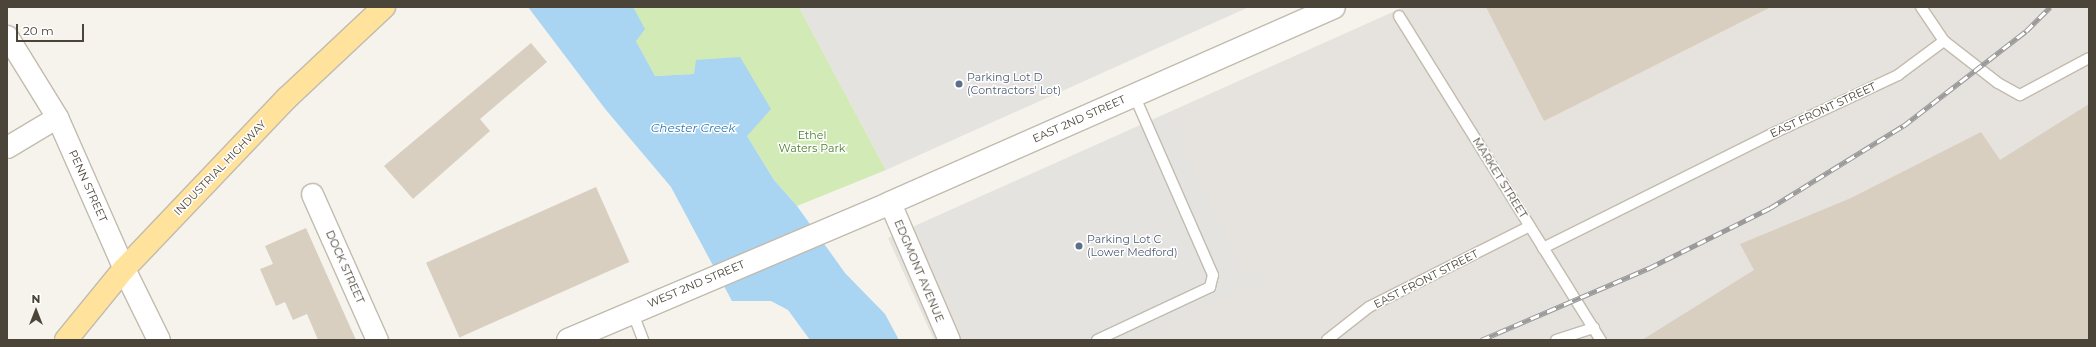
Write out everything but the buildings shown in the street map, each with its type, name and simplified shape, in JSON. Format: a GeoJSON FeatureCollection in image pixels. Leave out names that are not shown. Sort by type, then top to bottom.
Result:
{"type":"FeatureCollection","features":[{"type":"Feature","properties":{"kind":"main road","name":"INDUSTRIAL HIGHWAY"},"geometry":{"type":"LineString","coordinates":[[66,340],[124,269],[287,98],[384,7]]}},
{"type":"Feature","properties":{"kind":"street","name":"EAST 2ND STREET"},"geometry":{"type":"LineString","coordinates":[[824,230],[890,203],[1334,7]]}},
{"type":"Feature","properties":{"kind":"street","name":"PENN STREET"},"geometry":{"type":"LineString","coordinates":[[7,36],[57,118],[124,269],[159,340]]}},
{"type":"Feature","properties":{"kind":"street"},"geometry":{"type":"LineString","coordinates":[[7,147],[57,118]]}},
{"type":"Feature","properties":{"kind":"street","name":"DOCK STREET"},"geometry":{"type":"LineString","coordinates":[[312,194],[377,340]]}},
{"type":"Feature","properties":{"kind":"street","name":"EDGMONT AVENUE"},"geometry":{"type":"LineString","coordinates":[[890,203],[949,340]]}},
{"type":"Feature","properties":{"kind":"street","name":"WEST 2ND STREET"},"geometry":{"type":"LineString","coordinates":[[568,340],[712,276],[824,230]]}},
{"type":"Feature","properties":{"kind":"lane"},"geometry":{"type":"LineString","coordinates":[[1921,7],[1944,41],[1998,83],[2020,95],[2089,58]]}},
{"type":"Feature","properties":{"kind":"lane","name":"MARKET STREET"},"geometry":{"type":"LineString","coordinates":[[1399,16],[1601,340]]}},
{"type":"Feature","properties":{"kind":"lane","name":"EAST FRONT STREET"},"geometry":{"type":"LineString","coordinates":[[1543,248],[1776,132],[1898,75],[1944,41]]}},
{"type":"Feature","properties":{"kind":"lane"},"geometry":{"type":"LineString","coordinates":[[1097,340],[1210,287],[1213,275],[1134,95]]}},
{"type":"Feature","properties":{"kind":"lane","name":"EAST FRONT STREET"},"geometry":{"type":"LineString","coordinates":[[1327,340],[1369,307],[1530,226]]}},
{"type":"Feature","properties":{"kind":"lane"},"geometry":{"type":"LineString","coordinates":[[632,311],[643,340]]}},
{"type":"Feature","properties":{"kind":"lane"},"geometry":{"type":"LineString","coordinates":[[1556,340],[1594,328]]}},
{"type":"Feature","properties":{"kind":"shaded area","name":"Parking Lot D (Contractors' Lot)"},"geometry":{"type":"Polygon","coordinates":[[[799,7],[1249,7],[886,170],[799,7]]]}},
{"type":"Feature","properties":{"kind":"shaded area"},"geometry":{"type":"Polygon","coordinates":[[[1404,7],[2089,7],[2089,340],[934,340],[888,238],[1404,7]]]}},
{"type":"Feature","properties":{"kind":"shaded area","name":"Parking Lot C (Lower Medford)"},"geometry":{"type":"Polygon","coordinates":[[[1168,113],[1243,274],[1258,268],[1259,282],[1130,340],[969,340],[917,225],[1168,113]]]}},
{"type":"Feature","properties":{"kind":"green space","name":"Ethel Waters Park"},"geometry":{"type":"Polygon","coordinates":[[[633,7],[799,7],[886,170],[797,206],[774,180],[747,136],[694,74],[655,76],[636,41],[633,7]]]}},
{"type":"Feature","properties":{"kind":"water","name":"Chester Creek"},"geometry":{"type":"Polygon","coordinates":[[[528,7],[633,7],[645,29],[636,41],[655,76],[694,74],[696,60],[740,57],[771,109],[747,136],[774,180],[797,206],[845,273],[885,314],[899,340],[810,340],[788,310],[771,301],[732,301],[671,187],[606,110],[528,7]]]}},
{"type":"Feature","properties":{"kind":"railway"},"geometry":{"type":"LineString","coordinates":[[1481,340],[1649,268],[1770,208],[1903,126],[2026,31],[2050,7]]}},
{"type":"Feature","properties":{"kind":"place","name":"Parking Lot D (Contractors' Lot)"},"geometry":{"type":"Point","coordinates":[959,84]}},
{"type":"Feature","properties":{"kind":"place","name":"Parking Lot C (Lower Medford)"},"geometry":{"type":"Point","coordinates":[1079,246]}}]}
